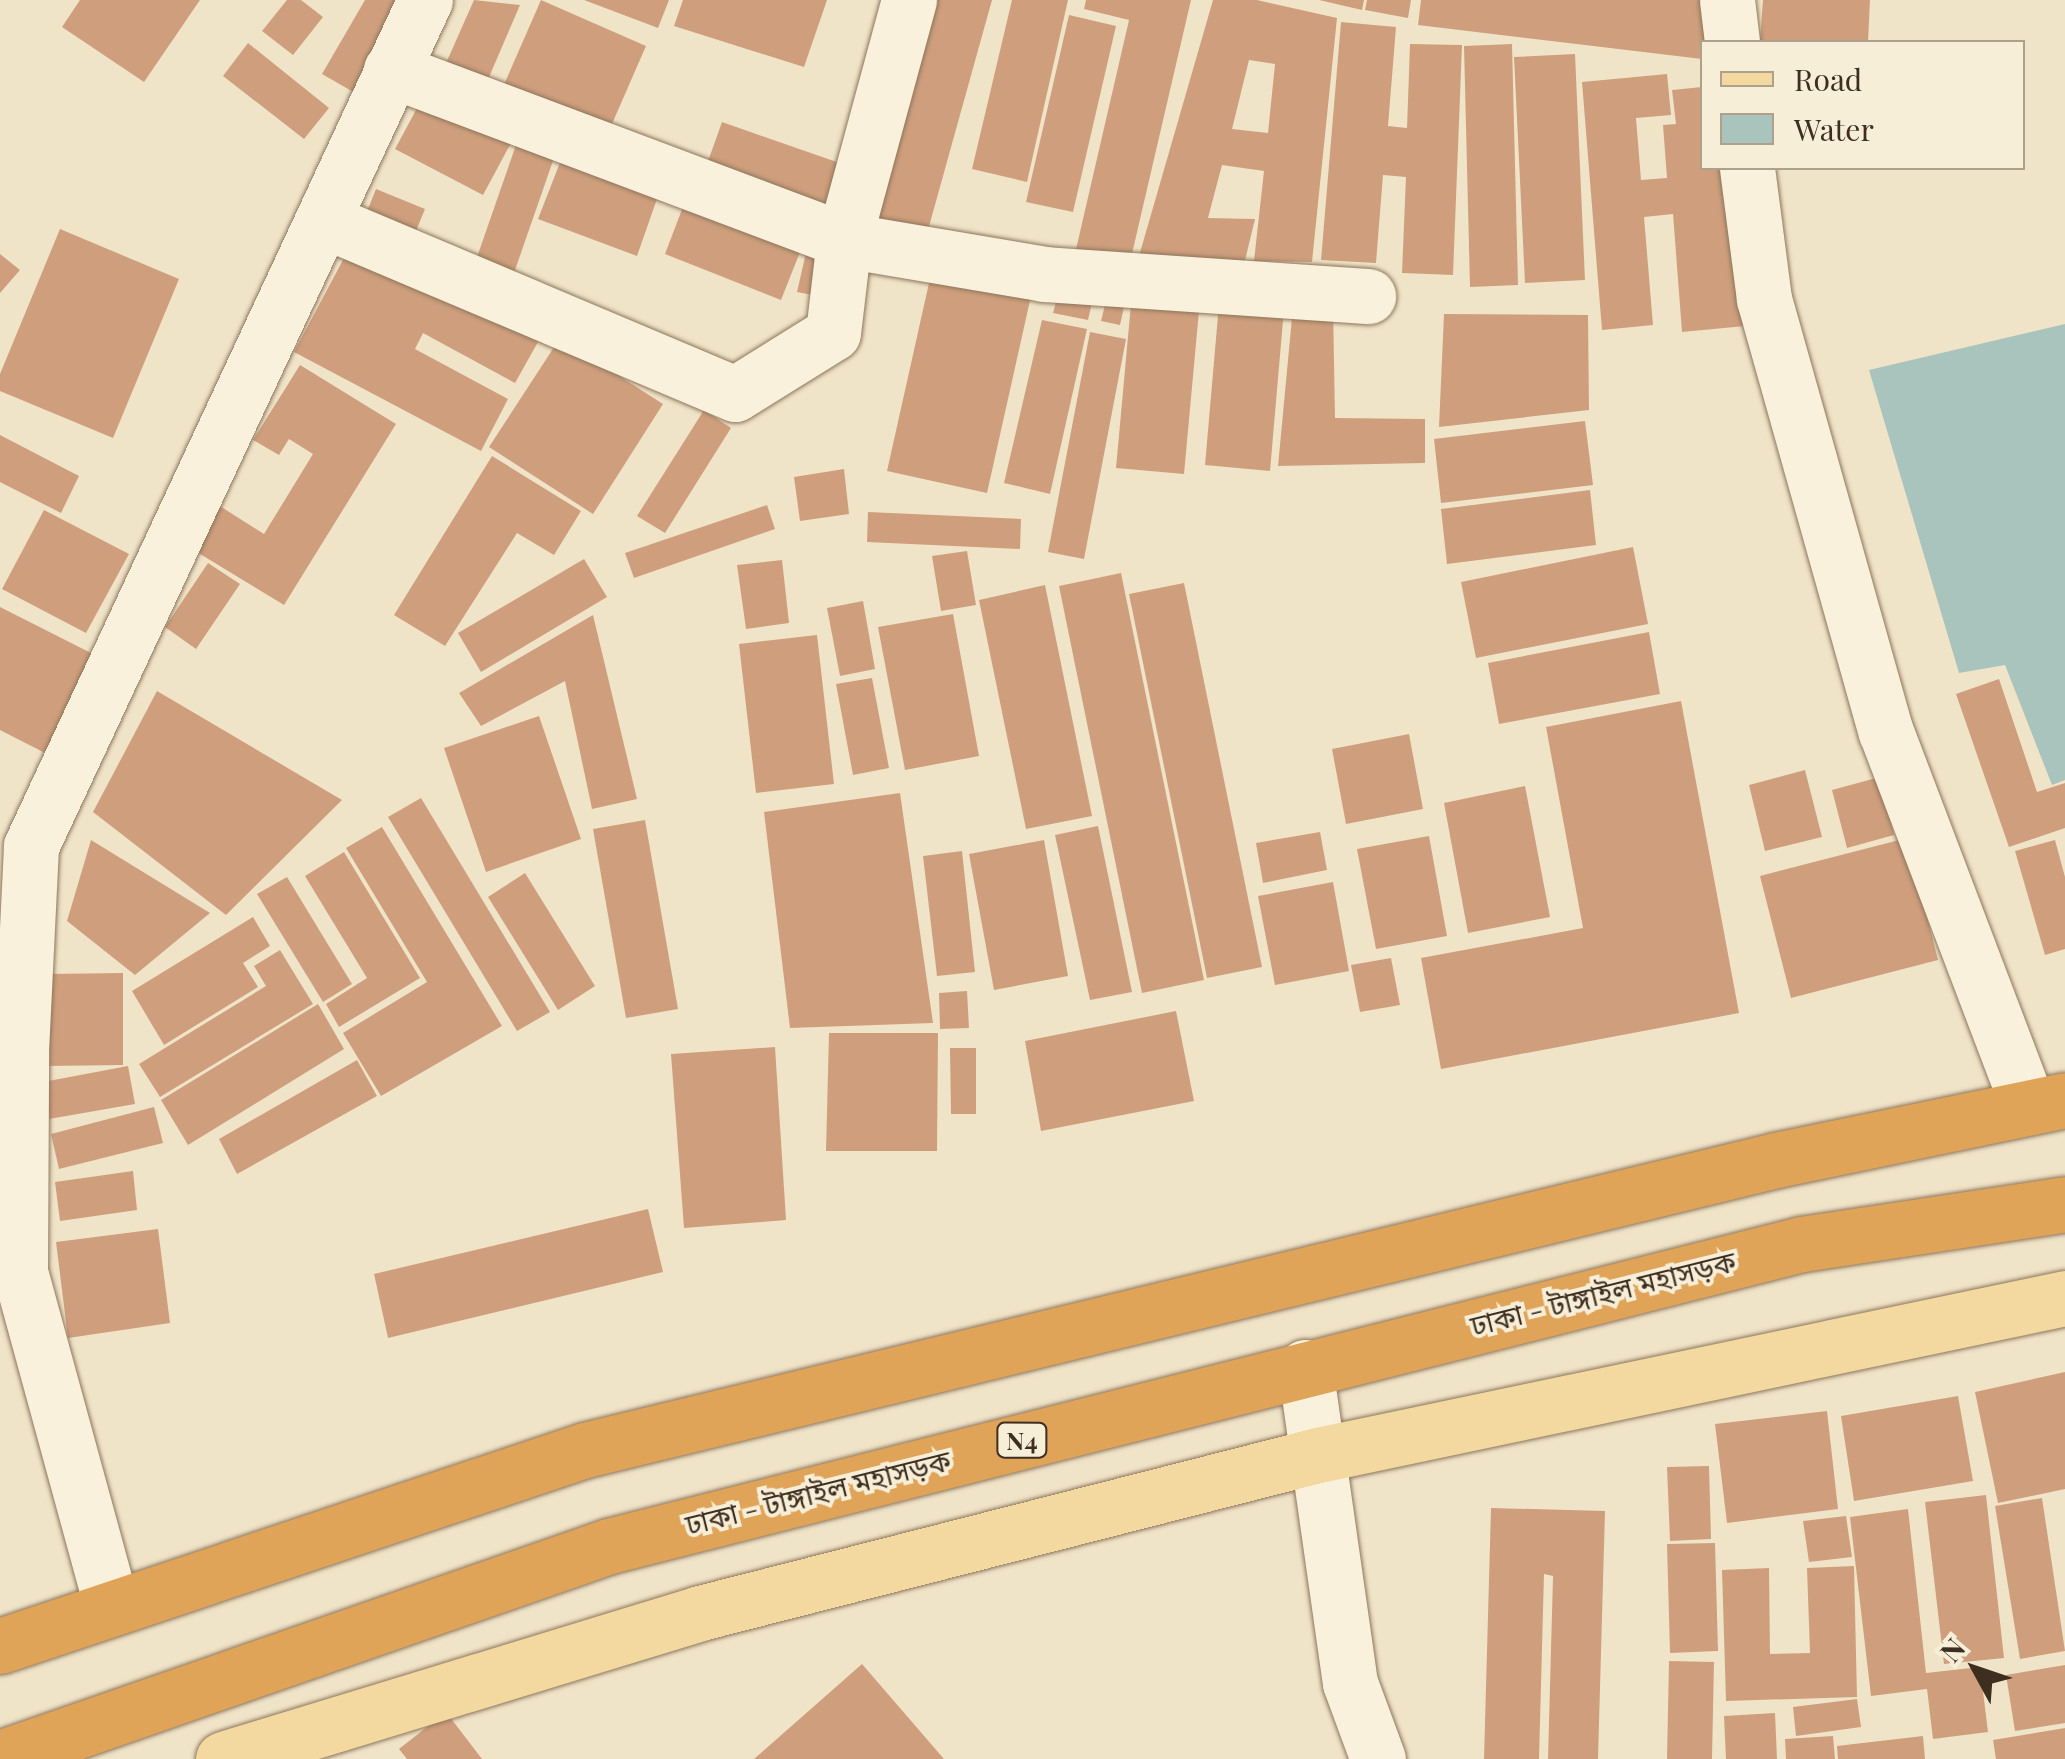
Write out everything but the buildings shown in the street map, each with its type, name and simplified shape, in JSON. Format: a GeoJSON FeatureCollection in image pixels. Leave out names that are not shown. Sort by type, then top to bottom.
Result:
{"type":"FeatureCollection","features":[{"type":"Feature","properties":{"kind":"highway"},"geometry":{"type":"LineString","coordinates":[[0,1646],[586,1450],[2046,1102]]}},
{"type":"Feature","properties":{"kind":"highway","name":"ঢাকা - টাঙ্গাইল মহাসড়ক"},"geometry":{"type":"LineString","coordinates":[[0,1758],[609,1546],[1802,1244],[2065,1204]]}},
{"type":"Feature","properties":{"kind":"main road"},"geometry":{"type":"LineString","coordinates":[[223,1759],[700,1613],[1318,1455],[2065,1298]]}},
{"type":"Feature","properties":{"kind":"street"},"geometry":{"type":"LineString","coordinates":[[112,1608],[20,1271],[20,1051],[32,846],[425,0]]}},
{"type":"Feature","properties":{"kind":"street"},"geometry":{"type":"LineString","coordinates":[[322,220],[735,394],[832,333],[844,240],[909,0]]}},
{"type":"Feature","properties":{"kind":"street"},"geometry":{"type":"LineString","coordinates":[[1727,0],[1732,40]]}},
{"type":"Feature","properties":{"kind":"street"},"geometry":{"type":"LineString","coordinates":[[391,70],[844,240],[1044,274],[1368,296]]}},
{"type":"Feature","properties":{"kind":"street"},"geometry":{"type":"LineString","coordinates":[[1747,170],[1764,299],[1886,732],[2046,1102]]}},
{"type":"Feature","properties":{"kind":"street"},"geometry":{"type":"LineString","coordinates":[[1305,1368],[1350,1683],[1378,1759]]}},
{"type":"Feature","properties":{"kind":"water"},"geometry":{"type":"Polygon","coordinates":[[[2065,324],[2065,780],[2052,785],[2005,665],[1959,673],[1869,370],[2065,324]]]}}]}
